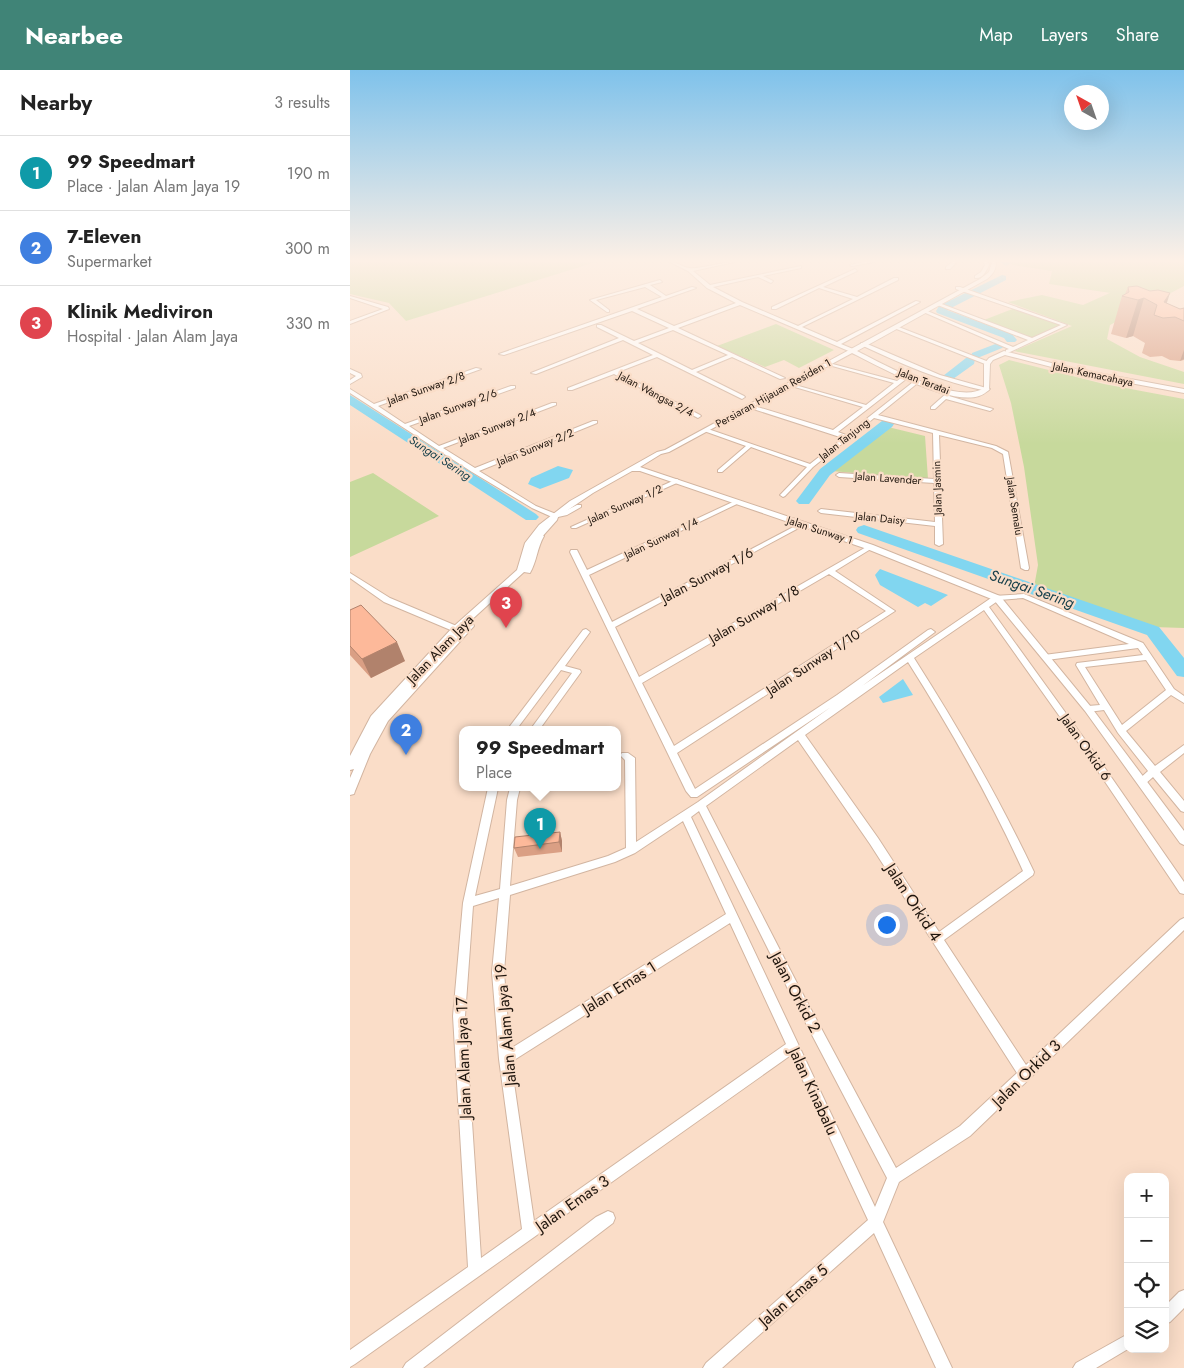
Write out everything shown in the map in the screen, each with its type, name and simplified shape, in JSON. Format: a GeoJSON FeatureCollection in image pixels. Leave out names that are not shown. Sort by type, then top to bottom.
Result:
{"type":"FeatureCollection","features":[{"type":"Feature","properties":{"kind":"street"},"geometry":{"type":"LineString","coordinates":[[502,354],[593,323]]}},
{"type":"Feature","properties":{"kind":"street"},"geometry":{"type":"LineString","coordinates":[[662,323],[782,378]]}},
{"type":"Feature","properties":{"kind":"street"},"geometry":{"type":"LineString","coordinates":[[634,344],[688,323]]}},
{"type":"Feature","properties":{"kind":"street"},"geometry":{"type":"LineString","coordinates":[[785,323],[851,350]]}},
{"type":"Feature","properties":{"kind":"street"},"geometry":{"type":"LineString","coordinates":[[797,328],[808,323]]}},
{"type":"Feature","properties":{"kind":"street"},"geometry":{"type":"LineString","coordinates":[[837,344],[878,323]]}},
{"type":"Feature","properties":{"kind":"street","name":"Persiaran Hijauan Residen 1"},"geometry":{"type":"LineString","coordinates":[[641,466],[658,453],[667,451],[903,323]]}},
{"type":"Feature","properties":{"kind":"street"},"geometry":{"type":"LineString","coordinates":[[951,323],[1012,348]]}},
{"type":"Feature","properties":{"kind":"street"},"geometry":{"type":"LineString","coordinates":[[986,323],[1032,340]]}},
{"type":"Feature","properties":{"kind":"street"},"geometry":{"type":"LineString","coordinates":[[987,363],[1012,348],[1064,325],[1057,323]]}},
{"type":"Feature","properties":{"kind":"street"},"geometry":{"type":"LineString","coordinates":[[599,326],[742,397]]}},
{"type":"Feature","properties":{"kind":"street"},"geometry":{"type":"LineString","coordinates":[[896,327],[987,363]]}},
{"type":"Feature","properties":{"kind":"street"},"geometry":{"type":"LineString","coordinates":[[534,373],[624,338]]}},
{"type":"Feature","properties":{"kind":"street"},"geometry":{"type":"LineString","coordinates":[[863,344],[938,378],[987,389],[987,363]]}},
{"type":"Feature","properties":{"kind":"street","name":"Jalan Teratai"},"geometry":{"type":"LineString","coordinates":[[851,350],[947,394],[978,395],[987,389]]}},
{"type":"Feature","properties":{"kind":"street","name":"Jalan Kemacahaya"},"geometry":{"type":"LineString","coordinates":[[1002,354],[1066,373],[1129,387],[1184,396]]}},
{"type":"Feature","properties":{"kind":"street","name":"Jalan Kemacahaya"},"geometry":{"type":"LineString","coordinates":[[1002,354],[1080,372],[1184,391]]}},
{"type":"Feature","properties":{"kind":"street"},"geometry":{"type":"LineString","coordinates":[[570,389],[657,355]]}},
{"type":"Feature","properties":{"kind":"street"},"geometry":{"type":"LineString","coordinates":[[691,372],[732,355]]}},
{"type":"Feature","properties":{"kind":"street"},"geometry":{"type":"LineString","coordinates":[[827,363],[898,383]]}},
{"type":"Feature","properties":{"kind":"street","name":"Jalan Sunway 2/8"},"geometry":{"type":"LineString","coordinates":[[373,406],[478,370]]}},
{"type":"Feature","properties":{"kind":"street","name":"Jalan Wangsa 2/4"},"geometry":{"type":"LineString","coordinates":[[614,372],[698,416]]}},
{"type":"Feature","properties":{"kind":"street"},"geometry":{"type":"LineString","coordinates":[[350,382],[359,378],[352,373]]}},
{"type":"Feature","properties":{"kind":"street"},"geometry":{"type":"LineString","coordinates":[[833,433],[907,376]]}},
{"type":"Feature","properties":{"kind":"street","name":"Jalan Tanjung"},"geometry":{"type":"LineString","coordinates":[[706,430],[811,466],[917,381]]}},
{"type":"Feature","properties":{"kind":"street"},"geometry":{"type":"LineString","coordinates":[[790,384],[867,407]]}},
{"type":"Feature","properties":{"kind":"street","name":"Jalan Sunway 2/6"},"geometry":{"type":"LineString","coordinates":[[404,426],[513,387]]}},
{"type":"Feature","properties":{"kind":"street"},"geometry":{"type":"LineString","coordinates":[[350,391],[510,493],[555,516],[565,514],[579,506]]}},
{"type":"Feature","properties":{"kind":"street"},"geometry":{"type":"LineString","coordinates":[[933,408],[947,394],[990,409]]}},
{"type":"Feature","properties":{"kind":"street","name":"Jalan Sunway 2/4"},"geometry":{"type":"LineString","coordinates":[[439,448],[554,404]]}},
{"type":"Feature","properties":{"kind":"street"},"geometry":{"type":"LineString","coordinates":[[749,406],[847,437]]}},
{"type":"Feature","properties":{"kind":"street"},"geometry":{"type":"LineString","coordinates":[[873,416],[936,432]]}},
{"type":"Feature","properties":{"kind":"street"},"geometry":{"type":"LineString","coordinates":[[913,421],[989,440]]}},
{"type":"Feature","properties":{"kind":"street","name":"Jalan Sunway 2/2"},"geometry":{"type":"LineString","coordinates":[[474,471],[595,422]]}},
{"type":"Feature","properties":{"kind":"street","name":"Jalan Semalu"},"geometry":{"type":"LineString","coordinates":[[936,432],[999,448],[1006,453],[1025,568]]}},
{"type":"Feature","properties":{"kind":"street","name":"Jalan Jasmin"},"geometry":{"type":"LineString","coordinates":[[936,432],[939,544]]}},
{"type":"Feature","properties":{"kind":"street"},"geometry":{"type":"LineString","coordinates":[[720,472],[750,445]]}},
{"type":"Feature","properties":{"kind":"street","name":"Persiaran Hijauan Residen 1"},"geometry":{"type":"LineString","coordinates":[[650,468],[667,451]]}},
{"type":"Feature","properties":{"kind":"street","name":"Jalan Sunway 1"},"geometry":{"type":"LineString","coordinates":[[641,466],[737,502],[870,546],[997,598]]}},
{"type":"Feature","properties":{"kind":"street","name":"Jalan Alam Jaya"},"geometry":{"type":"LineString","coordinates":[[579,506],[641,466]]}},
{"type":"Feature","properties":{"kind":"street"},"geometry":{"type":"LineString","coordinates":[[783,495],[811,466]]}},
{"type":"Feature","properties":{"kind":"street"},"geometry":{"type":"LineString","coordinates":[[631,472],[650,468]]}},
{"type":"Feature","properties":{"kind":"street","name":"Jalan Alam Jaya"},"geometry":{"type":"LineString","coordinates":[[350,766],[352,755],[375,719],[456,629],[525,565],[527,546],[532,539],[555,516],[631,472]]}},
{"type":"Feature","properties":{"kind":"street","name":"Jalan Lavender"},"geometry":{"type":"LineString","coordinates":[[839,475],[937,481]]}},
{"type":"Feature","properties":{"kind":"street","name":"Jalan Sunway 1/2"},"geometry":{"type":"LineString","coordinates":[[574,527],[677,481]]}},
{"type":"Feature","properties":{"kind":"street","name":"Jalan Sunway 1/4"},"geometry":{"type":"LineString","coordinates":[[585,574],[737,502]]}},
{"type":"Feature","properties":{"kind":"street"},"geometry":{"type":"LineString","coordinates":[[539,537],[579,506]]}},
{"type":"Feature","properties":{"kind":"street","name":"Jalan Daisy"},"geometry":{"type":"LineString","coordinates":[[821,511],[938,524]]}},
{"type":"Feature","properties":{"kind":"street"},"geometry":{"type":"LineString","coordinates":[[539,537],[555,519],[555,516]]}},
{"type":"Feature","properties":{"kind":"street","name":"Jalan Sunway 1/6"},"geometry":{"type":"LineString","coordinates":[[610,626],[803,524]]}},
{"type":"Feature","properties":{"kind":"street","name":"Jalan Alam Jaya"},"geometry":{"type":"LineString","coordinates":[[350,791],[365,754],[384,719],[462,633],[526,572],[531,565],[534,547],[539,537]]}},
{"type":"Feature","properties":{"kind":"street","name":"Jalan Sunway 1/8"},"geometry":{"type":"LineString","coordinates":[[637,682],[870,546]]}},
{"type":"Feature","properties":{"kind":"street"},"geometry":{"type":"LineString","coordinates":[[574,552],[694,794],[840,697],[931,632]]}},
{"type":"Feature","properties":{"kind":"street","name":"Jalan Sunway 1/10"},"geometry":{"type":"LineString","coordinates":[[672,752],[891,611],[829,570]]}},
{"type":"Feature","properties":{"kind":"street"},"geometry":{"type":"LineString","coordinates":[[350,574],[387,600],[456,629]]}},
{"type":"Feature","properties":{"kind":"street"},"geometry":{"type":"LineString","coordinates":[[468,903],[631,850],[701,805],[799,734],[997,598],[1024,596],[1140,644],[1171,691],[1184,700]]}},
{"type":"Feature","properties":{"kind":"street"},"geometry":{"type":"LineString","coordinates":[[997,598],[1088,709],[1142,780],[1184,840]]}},
{"type":"Feature","properties":{"kind":"street","name":"Jalan Orkid 6"},"geometry":{"type":"LineString","coordinates":[[985,606],[1088,750],[1184,890]]}},
{"type":"Feature","properties":{"kind":"street"},"geometry":{"type":"LineString","coordinates":[[514,726],[586,632]]}},
{"type":"Feature","properties":{"kind":"street"},"geometry":{"type":"LineString","coordinates":[[1047,657],[1140,644]]}},
{"type":"Feature","properties":{"kind":"street"},"geometry":{"type":"LineString","coordinates":[[1148,657],[1080,665],[1121,730],[1184,808]]}},
{"type":"Feature","properties":{"kind":"street"},"geometry":{"type":"LineString","coordinates":[[910,658],[1004,817],[1028,872],[937,938]]}},
{"type":"Feature","properties":{"kind":"street"},"geometry":{"type":"LineString","coordinates":[[537,726],[577,672],[559,667]]}},
{"type":"Feature","properties":{"kind":"street"},"geometry":{"type":"LineString","coordinates":[[1121,730],[1171,691]]}},
{"type":"Feature","properties":{"kind":"street"},"geometry":{"type":"LineString","coordinates":[[1088,709],[1106,706]]}},
{"type":"Feature","properties":{"kind":"street","name":"Jalan Orkid 4"},"geometry":{"type":"LineString","coordinates":[[799,734],[874,841],[1024,1073]]}},
{"type":"Feature","properties":{"kind":"street"},"geometry":{"type":"LineString","coordinates":[[1142,780],[1184,748]]}},
{"type":"Feature","properties":{"kind":"street"},"geometry":{"type":"LineString","coordinates":[[625,755],[630,758],[631,850]]}},
{"type":"Feature","properties":{"kind":"street","name":"Jalan Alam Jaya 17"},"geometry":{"type":"LineString","coordinates":[[475,1271],[459,1016],[468,903],[492,791]]}},
{"type":"Feature","properties":{"kind":"street","name":"Jalan Alam Jaya 19"},"geometry":{"type":"LineString","coordinates":[[514,791],[498,972],[505,1059],[530,1232]]}},
{"type":"Feature","properties":{"kind":"street","name":"Jalan Orkid 2"},"geometry":{"type":"LineString","coordinates":[[701,805],[794,989],[894,1177]]}},
{"type":"Feature","properties":{"kind":"street","name":"Jalan Kinabalu"},"geometry":{"type":"LineString","coordinates":[[685,815],[944,1368]]}},
{"type":"Feature","properties":{"kind":"street","name":"Jalan Emas 1"},"geometry":{"type":"LineString","coordinates":[[505,1059],[732,916]]}},
{"type":"Feature","properties":{"kind":"street","name":"Jalan Orkid 3"},"geometry":{"type":"LineString","coordinates":[[894,1177],[965,1131],[1184,923]]}},
{"type":"Feature","properties":{"kind":"street","name":"Jalan Emas 3"},"geometry":{"type":"LineString","coordinates":[[350,1359],[793,1046]]}},
{"type":"Feature","properties":{"kind":"street"},"geometry":{"type":"LineString","coordinates":[[876,1222],[894,1177]]}},
{"type":"Feature","properties":{"kind":"street"},"geometry":{"type":"LineString","coordinates":[[411,1368],[608,1218]]}},
{"type":"Feature","properties":{"kind":"street","name":"Jalan Emas 5"},"geometry":{"type":"LineString","coordinates":[[711,1368],[876,1222]]}},
{"type":"Feature","properties":{"kind":"street"},"geometry":{"type":"LineString","coordinates":[[1169,1313],[1184,1296]]}},
{"type":"Feature","properties":{"kind":"street"},"geometry":{"type":"LineString","coordinates":[[1081,1368],[1124,1343]]}},
{"type":"Feature","properties":{"kind":"green space"},"geometry":{"type":"Polygon","coordinates":[[[991,323],[1055,323],[1062,325],[1031,338],[991,323]]]}},
{"type":"Feature","properties":{"kind":"green space"},"geometry":{"type":"Polygon","coordinates":[[[1063,323],[1115,323],[1110,325],[1107,339],[1140,357],[1184,372],[1184,384],[1014,351],[1072,326],[1063,323]]]}},
{"type":"Feature","properties":{"kind":"green space"},"geometry":{"type":"Polygon","coordinates":[[[776,324],[834,350],[799,368],[784,360],[765,367],[717,346],[776,324]]]}},
{"type":"Feature","properties":{"kind":"green space"},"geometry":{"type":"Polygon","coordinates":[[[1009,360],[1104,384],[1184,399],[1184,628],[1153,627],[1034,587],[1038,565],[1024,467],[1011,403],[999,365],[1009,360]]]}},
{"type":"Feature","properties":{"kind":"green space"},"geometry":{"type":"Polygon","coordinates":[[[888,427],[925,436],[928,479],[831,471],[888,427]]]}},
{"type":"Feature","properties":{"kind":"green space"},"geometry":{"type":"Polygon","coordinates":[[[373,473],[439,516],[350,557],[350,482],[373,473]]]}},
{"type":"Feature","properties":{"kind":"water"},"geometry":{"type":"Polygon","coordinates":[[[558,466],[573,470],[569,478],[540,489],[528,484],[531,478],[558,466]]]}},
{"type":"Feature","properties":{"kind":"water"},"geometry":{"type":"Polygon","coordinates":[[[880,569],[948,595],[931,606],[925,603],[918,607],[880,585],[875,575],[880,569]]]}},
{"type":"Feature","properties":{"kind":"water"},"geometry":{"type":"Polygon","coordinates":[[[903,679],[913,695],[883,703],[879,697],[903,679]]]}},
{"type":"Feature","properties":{"kind":"building"},"geometry":{"type":"Polygon","coordinates":[[[361,605],[397,642],[362,659],[350,646],[350,610],[361,605]]]}},
{"type":"Feature","properties":{"kind":"building"},"geometry":{"type":"Polygon","coordinates":[[[560,832],[559,842],[514,848],[515,837],[560,832]]]}},
{"type":"Feature","properties":{"kind":"waterway"},"geometry":{"type":"LineString","coordinates":[[972,323],[1008,336],[1011,340]]}},
{"type":"Feature","properties":{"kind":"waterway"},"geometry":{"type":"LineString","coordinates":[[976,356],[998,346]]}},
{"type":"Feature","properties":{"kind":"waterway"},"geometry":{"type":"LineString","coordinates":[[949,376],[970,361]]}},
{"type":"Feature","properties":{"kind":"waterway","name":"Sungai Sering"},"geometry":{"type":"LineString","coordinates":[[350,399],[531,517]]}},
{"type":"Feature","properties":{"kind":"waterway"},"geometry":{"type":"LineString","coordinates":[[804,501],[825,472],[887,424]]}},
{"type":"Feature","properties":{"kind":"waterway","name":"Sungai Sering"},"geometry":{"type":"LineString","coordinates":[[864,530],[1153,631],[1184,671]]}},
{"type":"Feature","properties":{"kind":"place","name":"Klinik Mediviron"},"geometry":{"type":"Point","coordinates":[506,628]}},
{"type":"Feature","properties":{"kind":"place","name":"7-Eleven"},"geometry":{"type":"Point","coordinates":[406,755]}},
{"type":"Feature","properties":{"kind":"place","name":"99 Speedmart"},"geometry":{"type":"Point","coordinates":[540,849]}}]}
